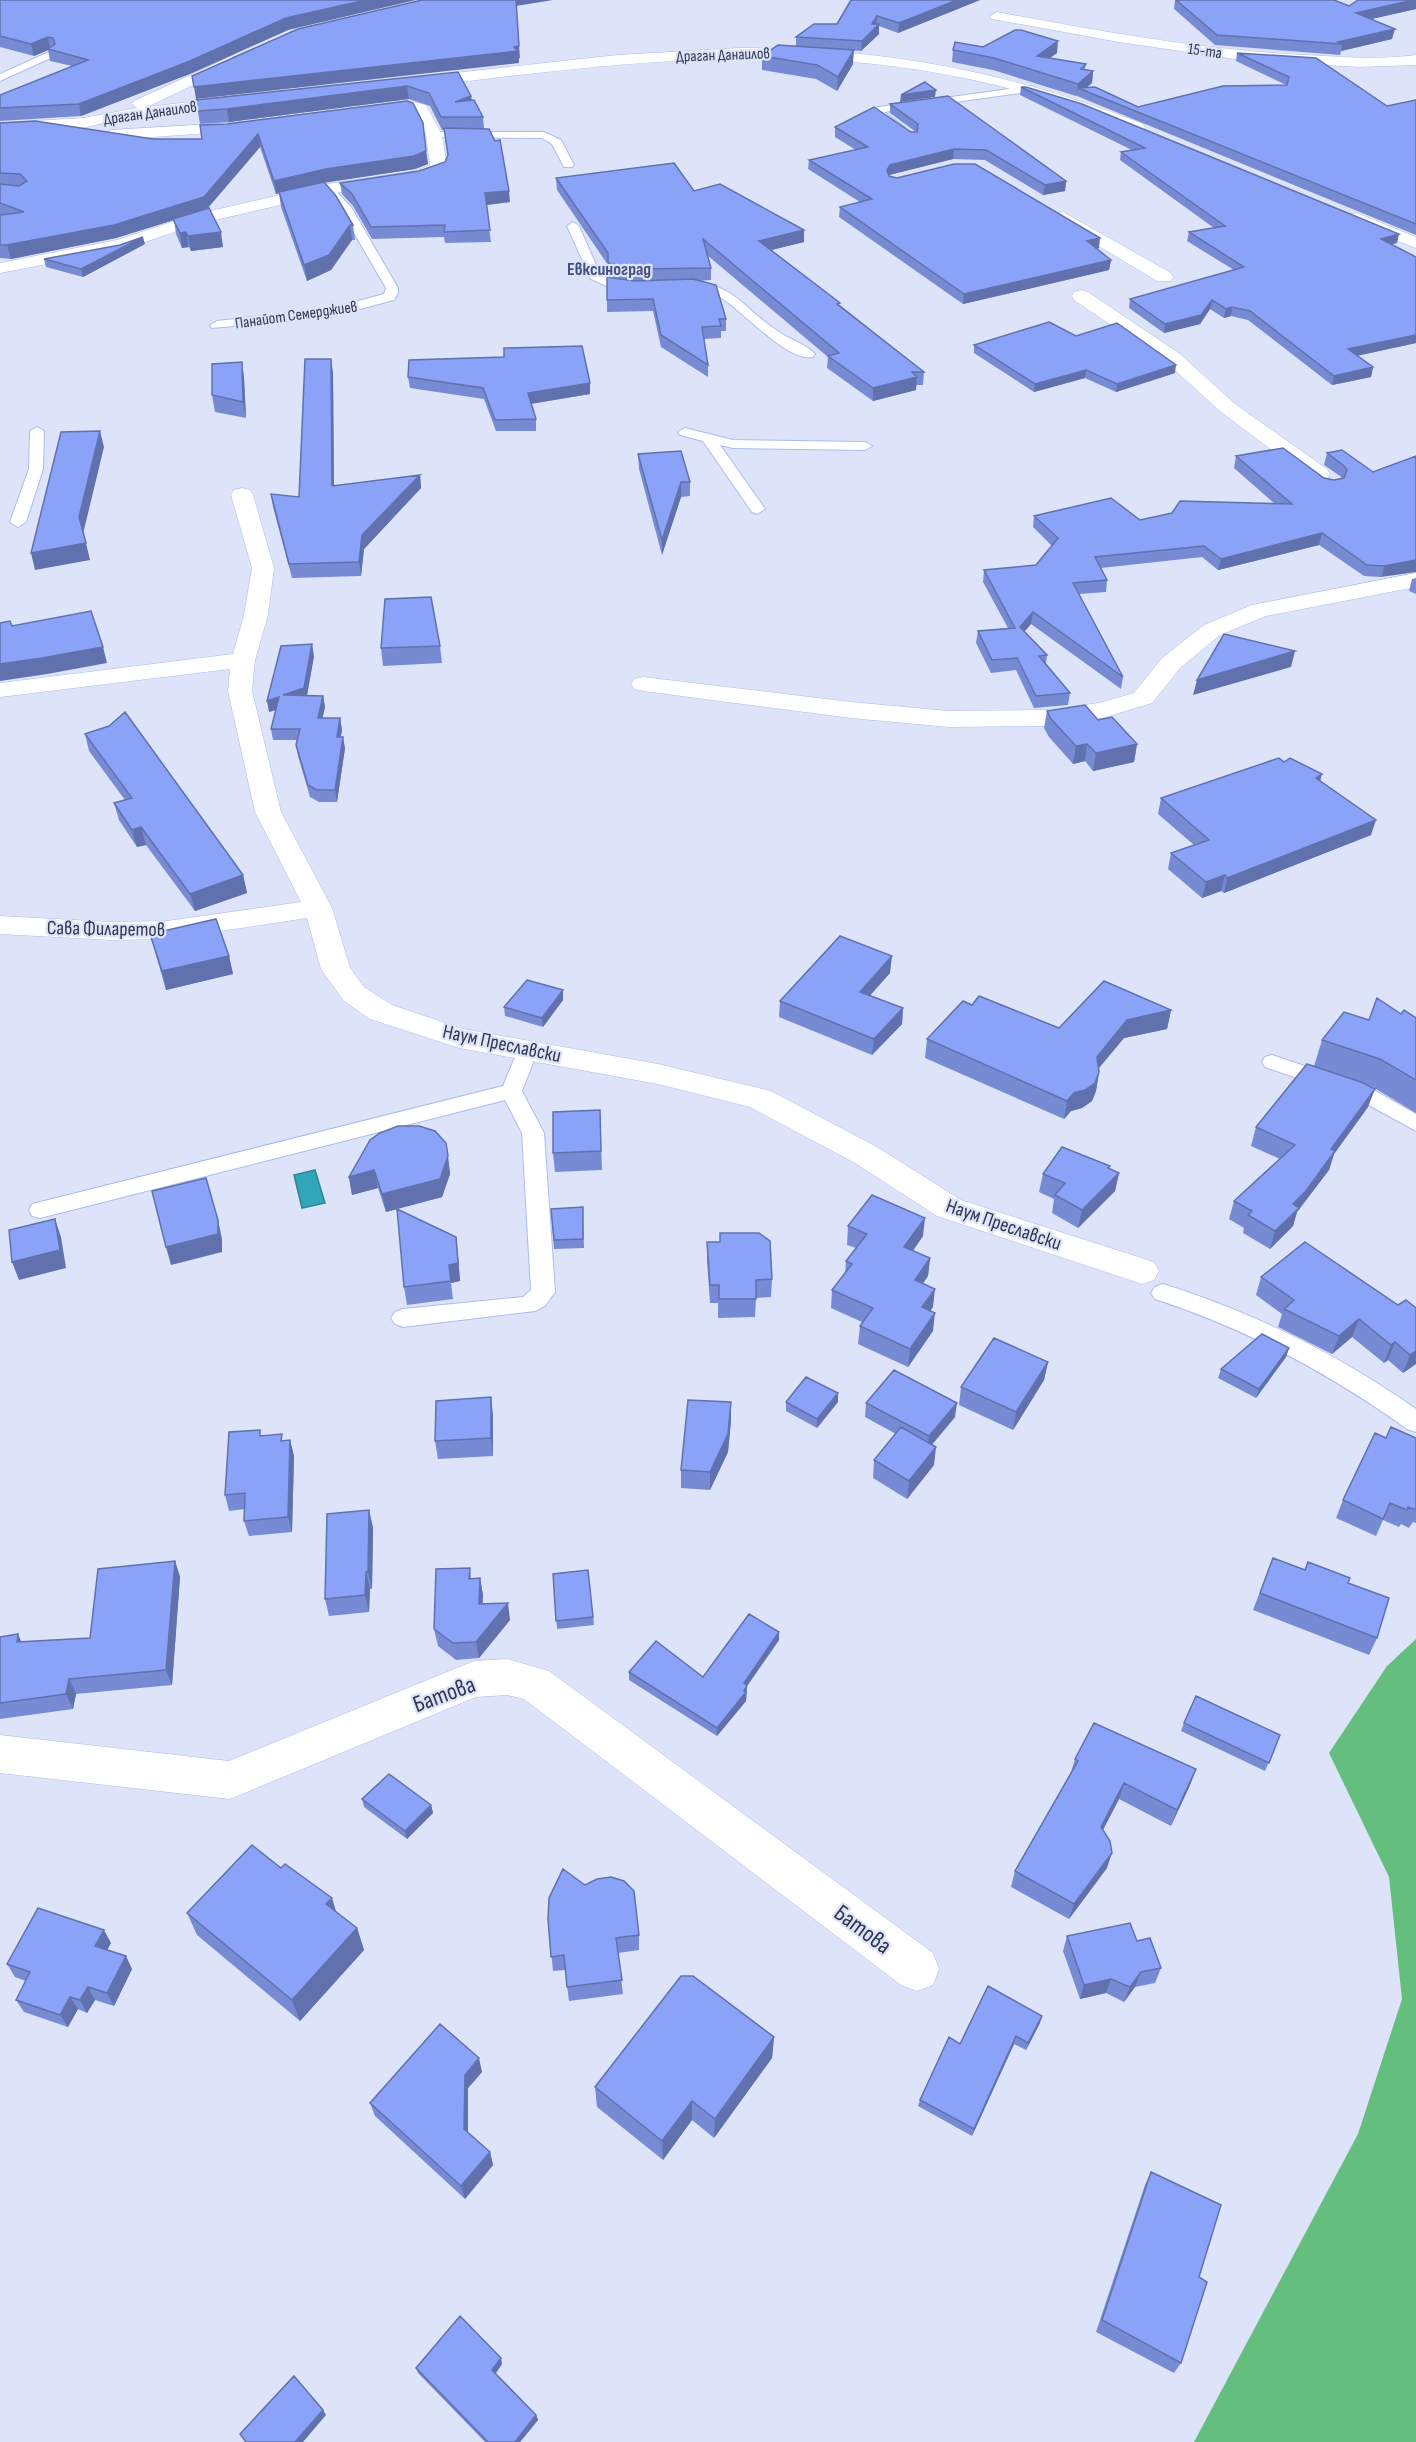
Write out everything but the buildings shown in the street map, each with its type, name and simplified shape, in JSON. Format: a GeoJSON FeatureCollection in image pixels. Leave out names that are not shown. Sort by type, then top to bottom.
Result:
{"type":"FeatureCollection","features":[{"type":"Feature","properties":{"kind":"street","name":"15-та"},"geometry":{"type":"LineString","coordinates":[[997,16],[1116,39],[1272,59],[1395,63],[1416,60]]}},
{"type":"Feature","properties":{"kind":"street","name":"Драган Данаилов"},"geometry":{"type":"LineString","coordinates":[[407,83],[641,57],[785,52],[893,60],[992,77],[1088,106],[1154,134]]}},
{"type":"Feature","properties":{"kind":"street"},"geometry":{"type":"LineString","coordinates":[[116,115],[242,56]]}},
{"type":"Feature","properties":{"kind":"street","name":"Драган Данаилов"},"geometry":{"type":"LineString","coordinates":[[0,128],[83,123],[116,115],[256,99]]}},
{"type":"Feature","properties":{"kind":"street"},"geometry":{"type":"LineString","coordinates":[[0,268],[121,245],[193,220],[328,189],[420,175],[439,168],[434,135],[422,110],[415,107],[355,113]]}},
{"type":"Feature","properties":{"kind":"street"},"geometry":{"type":"LineString","coordinates":[[44,126],[81,135],[119,135],[263,125]]}},
{"type":"Feature","properties":{"kind":"street"},"geometry":{"type":"LineString","coordinates":[[1046,207],[1164,277]]}},
{"type":"Feature","properties":{"kind":"street"},"geometry":{"type":"LineString","coordinates":[[1340,211],[1416,243]]}},
{"type":"Feature","properties":{"kind":"street"},"geometry":{"type":"LineString","coordinates":[[1081,296],[1173,357],[1228,408],[1331,483]]}},
{"type":"Feature","properties":{"kind":"street","name":"Наум Преславски"},"geometry":{"type":"LineString","coordinates":[[242,495],[263,568],[256,615],[243,660],[240,691],[268,812],[318,908],[336,969],[354,994],[381,1012],[459,1038],[658,1074],[760,1099],[866,1155],[949,1208],[1142,1271]]}},
{"type":"Feature","properties":{"kind":"street"},"geometry":{"type":"LineString","coordinates":[[643,684],[851,710],[949,719],[1047,718],[1102,710],[1143,698],[1171,663],[1212,630],[1260,610],[1416,580]]}},
{"type":"Feature","properties":{"kind":"street"},"geometry":{"type":"LineString","coordinates":[[0,690],[243,660]]}},
{"type":"Feature","properties":{"kind":"street","name":"Сава Филаретов"},"geometry":{"type":"LineString","coordinates":[[0,925],[111,931],[167,930],[318,908]]}},
{"type":"Feature","properties":{"kind":"street","name":"Батова"},"geometry":{"type":"LineString","coordinates":[[0,1754],[230,1780],[474,1679],[507,1677],[535,1684],[916,1969]]}},
{"type":"Feature","properties":{"kind":"lane"},"geometry":{"type":"LineString","coordinates":[[0,78],[51,54]]}},
{"type":"Feature","properties":{"kind":"lane"},"geometry":{"type":"LineString","coordinates":[[912,137],[879,114],[879,110],[1031,88]]}},
{"type":"Feature","properties":{"kind":"lane"},"geometry":{"type":"LineString","coordinates":[[434,135],[544,135],[557,142],[568,165]]}},
{"type":"Feature","properties":{"kind":"lane","name":"Панайот Семерджиев"},"geometry":{"type":"LineString","coordinates":[[217,325],[330,313],[389,297],[392,288],[345,207],[328,189]]}},
{"type":"Feature","properties":{"kind":"lane"},"geometry":{"type":"LineString","coordinates":[[573,226],[595,276],[609,283],[652,285]]}},
{"type":"Feature","properties":{"kind":"lane"},"geometry":{"type":"LineString","coordinates":[[675,285],[714,287],[724,292],[772,334],[808,354]]}},
{"type":"Feature","properties":{"kind":"lane"},"geometry":{"type":"LineString","coordinates":[[18,522],[36,469],[37,431]]}},
{"type":"Feature","properties":{"kind":"lane"},"geometry":{"type":"LineString","coordinates":[[685,432],[733,444],[865,446]]}},
{"type":"Feature","properties":{"kind":"lane"},"geometry":{"type":"LineString","coordinates":[[708,438],[757,509]]}},
{"type":"Feature","properties":{"kind":"lane"},"geometry":{"type":"LineString","coordinates":[[511,1091],[528,1050]]}},
{"type":"Feature","properties":{"kind":"lane"},"geometry":{"type":"LineString","coordinates":[[1272,1062],[1363,1093],[1416,1124]]}},
{"type":"Feature","properties":{"kind":"lane"},"geometry":{"type":"LineString","coordinates":[[40,1210],[511,1091]]}},
{"type":"Feature","properties":{"kind":"lane"},"geometry":{"type":"LineString","coordinates":[[403,1318],[527,1305],[537,1300],[543,1292],[533,1133],[511,1091]]}},
{"type":"Feature","properties":{"kind":"lane"},"geometry":{"type":"LineString","coordinates":[[1163,1293],[1209,1307],[1298,1349],[1369,1388],[1416,1422]]}},
{"type":"Feature","properties":{"kind":"green space"},"geometry":{"type":"Polygon","coordinates":[[[1416,1639],[1416,2442],[1194,2442],[1358,2134],[1402,1999],[1389,1877],[1329,1753],[1387,1666],[1416,1639]]]}},
{"type":"Feature","properties":{"kind":"water"},"geometry":{"type":"Polygon","coordinates":[[[315,1170],[325,1203],[302,1208],[294,1175],[315,1170]]]}},
{"type":"Feature","properties":{"kind":"district","name":"Евксиноград"},"geometry":{"type":"Point","coordinates":[609,269]}}]}
